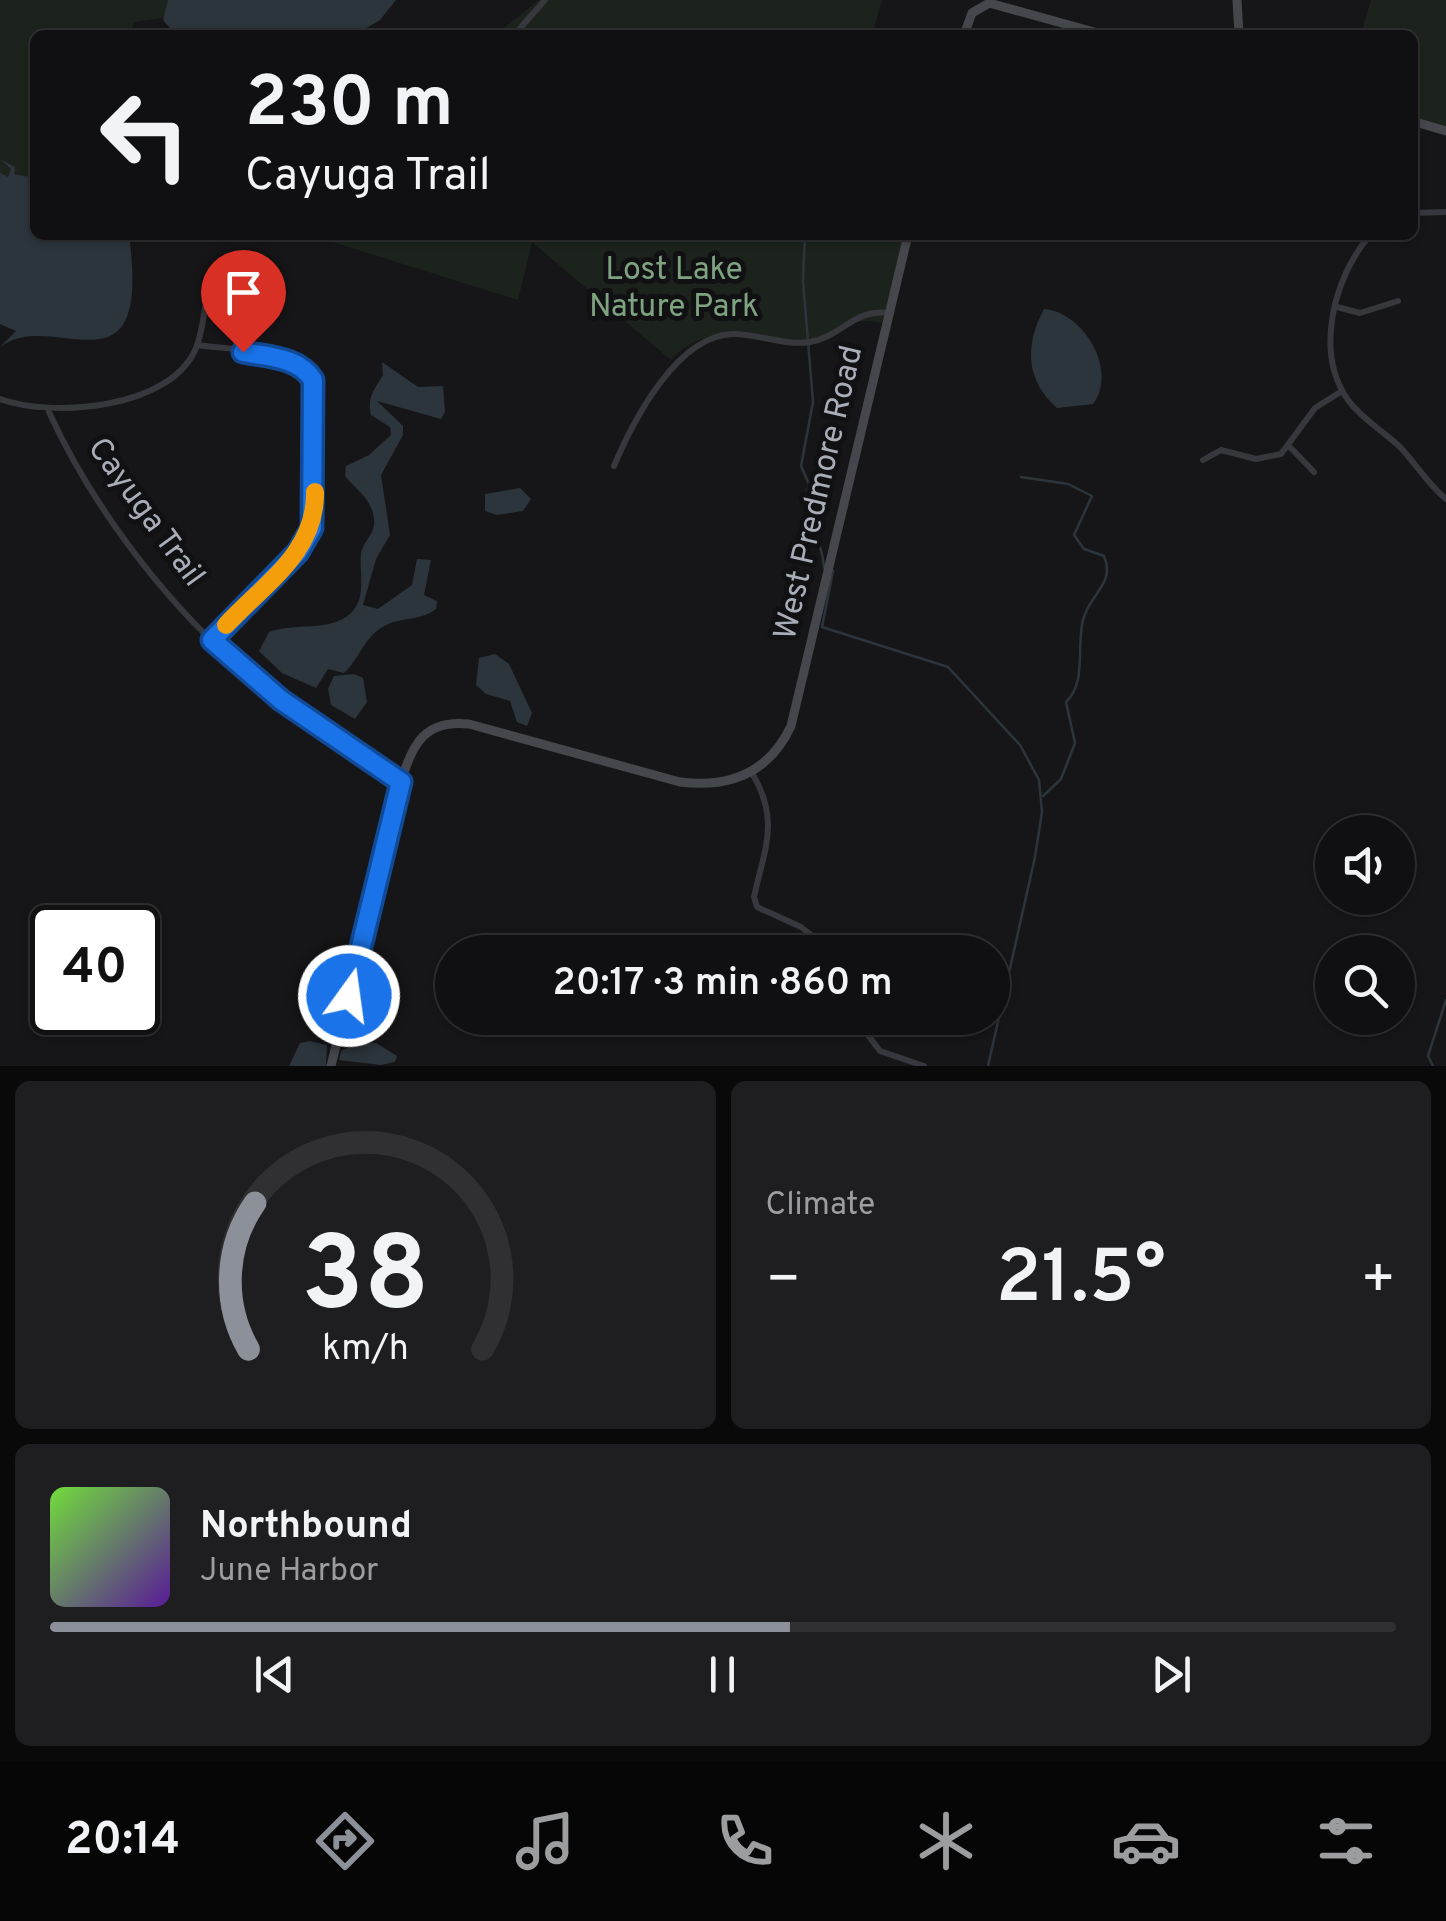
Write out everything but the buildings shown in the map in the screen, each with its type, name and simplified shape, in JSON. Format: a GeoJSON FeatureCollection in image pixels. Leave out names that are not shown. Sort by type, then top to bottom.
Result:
{"type":"FeatureCollection","features":[{"type":"Feature","properties":{"kind":"street"},"geometry":{"type":"LineString","coordinates":[[518,30],[545,0]]}},
{"type":"Feature","properties":{"kind":"street"},"geometry":{"type":"LineString","coordinates":[[1236,0],[1239,30]]}},
{"type":"Feature","properties":{"kind":"street"},"geometry":{"type":"LineString","coordinates":[[966,30],[972,12],[986,2],[1087,30]]}},
{"type":"Feature","properties":{"kind":"street"},"geometry":{"type":"LineString","coordinates":[[1418,123],[1446,130]]}},
{"type":"Feature","properties":{"kind":"street"},"geometry":{"type":"LineString","coordinates":[[1418,214],[1446,212]]}},
{"type":"Feature","properties":{"kind":"street","name":"West Predmore Road"},"geometry":{"type":"LineString","coordinates":[[752,773],[771,758],[791,726],[907,240]]}},
{"type":"Feature","properties":{"kind":"street"},"geometry":{"type":"LineString","coordinates":[[1367,240],[1350,264],[1336,307],[1330,353],[1342,391],[1446,499]]}},
{"type":"Feature","properties":{"kind":"street"},"geometry":{"type":"LineString","coordinates":[[0,399],[49,412],[163,386],[182,371],[198,345],[212,272]]}},
{"type":"Feature","properties":{"kind":"street"},"geometry":{"type":"LineString","coordinates":[[1336,307],[1360,313],[1398,301]]}},
{"type":"Feature","properties":{"kind":"street"},"geometry":{"type":"LineString","coordinates":[[614,466],[626,434],[660,386],[683,356],[707,338],[741,334],[810,342],[858,316],[888,313]]}},
{"type":"Feature","properties":{"kind":"street"},"geometry":{"type":"LineString","coordinates":[[198,345],[288,361],[307,370],[315,388],[312,528],[298,552],[212,640]]}},
{"type":"Feature","properties":{"kind":"street"},"geometry":{"type":"LineString","coordinates":[[1203,460],[1222,450],[1264,458],[1290,448],[1315,408],[1342,391]]}},
{"type":"Feature","properties":{"kind":"street","name":"Cayuga Trail"},"geometry":{"type":"LineString","coordinates":[[49,412],[86,482],[116,527],[212,640],[281,700],[401,782]]}},
{"type":"Feature","properties":{"kind":"street"},"geometry":{"type":"LineString","coordinates":[[1290,448],[1314,472]]}},
{"type":"Feature","properties":{"kind":"street"},"geometry":{"type":"LineString","coordinates":[[331,1066],[401,782],[418,738],[438,724],[451,722],[554,745],[680,782],[709,786],[752,773],[766,796],[771,822],[754,897],[756,908],[801,926],[812,935]]}},
{"type":"Feature","properties":{"kind":"street"},"geometry":{"type":"LineString","coordinates":[[868,1035],[880,1050],[924,1066]]}},
{"type":"Feature","properties":{"kind":"green space"},"geometry":{"type":"Polygon","coordinates":[[[0,0],[220,0],[213,10],[134,22],[132,30],[30,30],[30,222],[0,214],[0,0]]]}},
{"type":"Feature","properties":{"kind":"green space"},"geometry":{"type":"Polygon","coordinates":[[[539,0],[882,0],[873,30],[501,30],[539,0]]]}},
{"type":"Feature","properties":{"kind":"green space"},"geometry":{"type":"Polygon","coordinates":[[[1371,0],[1446,0],[1446,129],[1418,121],[1418,30],[1362,30],[1371,0]]]}},
{"type":"Feature","properties":{"kind":"green space","name":"Lost Lake Nature Park"},"geometry":{"type":"Polygon","coordinates":[[[326,240],[904,240],[882,323],[857,322],[802,342],[717,336],[701,339],[671,360],[532,242],[518,300],[326,240]]]}},
{"type":"Feature","properties":{"kind":"shaded area"},"geometry":{"type":"Polygon","coordinates":[[[168,0],[396,0],[380,20],[363,30],[172,30],[163,20],[168,0]]]}},
{"type":"Feature","properties":{"kind":"shaded area"},"geometry":{"type":"Polygon","coordinates":[[[0,159],[15,167],[14,174],[30,177],[30,240],[129,240],[132,287],[126,319],[113,335],[93,340],[22,337],[0,347],[16,331],[0,324],[0,173],[8,177],[11,169],[0,159]]]}},
{"type":"Feature","properties":{"kind":"shaded area"},"geometry":{"type":"Polygon","coordinates":[[[1044,309],[1072,320],[1093,345],[1102,376],[1093,404],[1057,408],[1039,386],[1031,349],[1044,309]]]}},
{"type":"Feature","properties":{"kind":"shaded area"},"geometry":{"type":"Polygon","coordinates":[[[382,362],[418,387],[443,386],[445,412],[441,419],[377,401],[403,426],[403,435],[381,475],[390,535],[376,559],[363,605],[378,609],[412,585],[417,559],[431,560],[424,595],[437,601],[436,609],[384,626],[371,636],[344,673],[328,669],[316,688],[282,673],[259,651],[269,632],[333,623],[351,613],[359,600],[361,554],[374,519],[367,500],[345,476],[346,466],[369,455],[391,435],[390,427],[371,415],[370,409],[372,394],[383,375],[382,362]]]}},
{"type":"Feature","properties":{"kind":"shaded area"},"geometry":{"type":"Polygon","coordinates":[[[520,488],[531,499],[523,511],[497,515],[485,511],[485,494],[520,488]]]}},
{"type":"Feature","properties":{"kind":"shaded area"},"geometry":{"type":"Polygon","coordinates":[[[495,654],[509,664],[532,713],[527,726],[517,722],[510,701],[486,694],[476,685],[479,658],[495,654]]]}},
{"type":"Feature","properties":{"kind":"shaded area"},"geometry":{"type":"Polygon","coordinates":[[[354,674],[363,678],[367,702],[355,719],[331,705],[328,689],[334,676],[354,674]]]}},
{"type":"Feature","properties":{"kind":"shaded area"},"geometry":{"type":"Polygon","coordinates":[[[300,1043],[327,1045],[326,1066],[289,1066],[300,1043]]]}},
{"type":"Feature","properties":{"kind":"shaded area"},"geometry":{"type":"Polygon","coordinates":[[[358,1043],[376,1043],[397,1056],[395,1062],[381,1065],[339,1060],[341,1051],[358,1043]]]}},
{"type":"Feature","properties":{"kind":"waterway"},"geometry":{"type":"LineString","coordinates":[[805,240],[803,281],[813,402],[801,466],[809,484],[808,505],[824,568]]}},
{"type":"Feature","properties":{"kind":"waterway"},"geometry":{"type":"LineString","coordinates":[[1021,477],[1068,484],[1092,496],[1074,535],[1084,549],[1104,556],[1107,566],[1104,582],[1083,620],[1077,685],[1066,702],[1075,743],[1061,779],[1043,796]]}},
{"type":"Feature","properties":{"kind":"waterway"},"geometry":{"type":"LineString","coordinates":[[833,571],[822,627],[948,667],[1020,745],[1039,780],[1042,812],[1035,857],[988,1066]]}},
{"type":"Feature","properties":{"kind":"waterway"},"geometry":{"type":"LineString","coordinates":[[1433,1066],[1428,1056],[1446,1000]]}},
{"type":"Feature","properties":{"kind":"slow traffic"},"geometry":{"type":"LineString","coordinates":[[226,625],[306,541],[316,513],[315,492]]}},
{"type":"Feature","properties":{"kind":"route"},"geometry":{"type":"LineString","coordinates":[[243,352],[288,361],[307,370],[313,380],[316,513],[298,552],[212,640],[281,700],[401,782],[349,996]]}}]}
